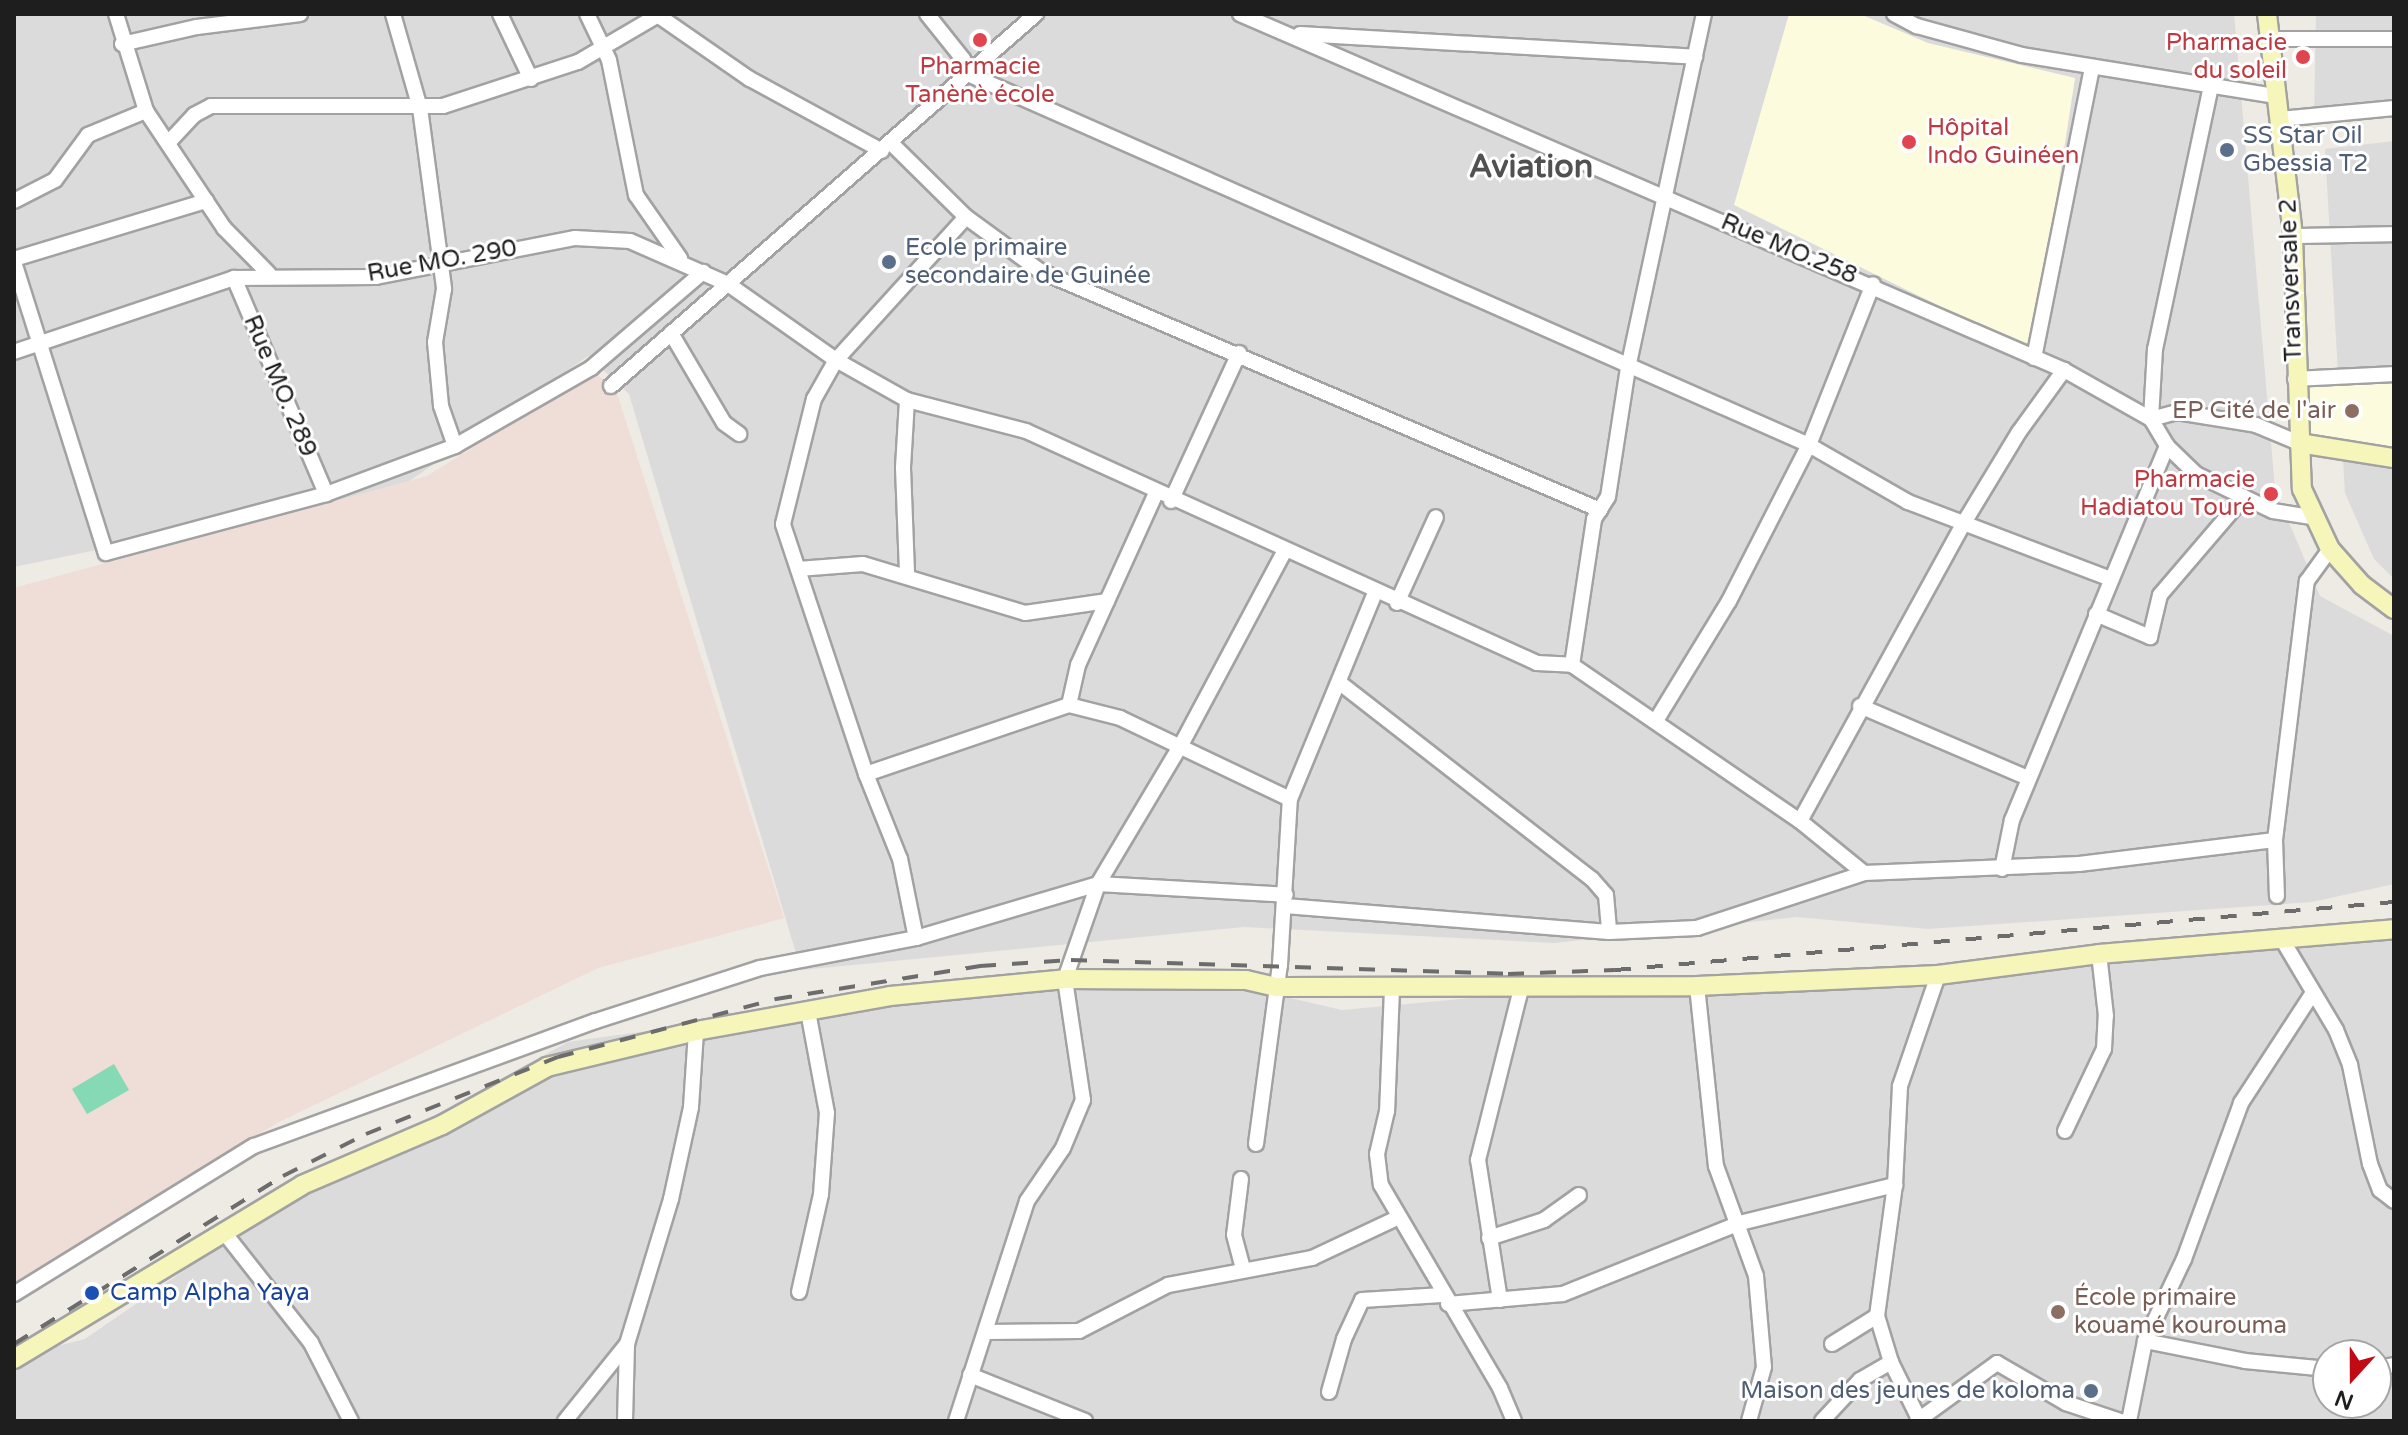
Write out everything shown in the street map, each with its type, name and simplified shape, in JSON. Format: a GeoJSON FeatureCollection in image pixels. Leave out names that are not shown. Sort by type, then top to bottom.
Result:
{"type":"FeatureCollection","features":[{"type":"Feature","properties":{"kind":"street"},"geometry":{"type":"LineString","coordinates":[[116,14],[122,44],[146,111],[206,201],[269,274]]}},
{"type":"Feature","properties":{"kind":"street"},"geometry":{"type":"LineString","coordinates":[[122,44],[197,27],[300,14]]}},
{"type":"Feature","properties":{"kind":"street"},"geometry":{"type":"LineString","coordinates":[[393,14],[420,108],[444,289],[435,342],[441,406],[455,446]]}},
{"type":"Feature","properties":{"kind":"street"},"geometry":{"type":"LineString","coordinates":[[500,14],[531,79]]}},
{"type":"Feature","properties":{"kind":"street"},"geometry":{"type":"LineString","coordinates":[[587,14],[603,48],[636,195],[680,259]]}},
{"type":"Feature","properties":{"kind":"street"},"geometry":{"type":"LineString","coordinates":[[927,14],[963,59],[968,74],[1628,368],[1809,445],[1908,502],[1965,521],[2111,579]]}},
{"type":"Feature","properties":{"kind":"street"},"geometry":{"type":"LineString","coordinates":[[611,386],[1036,14]]}},
{"type":"Feature","properties":{"kind":"street","name":"Rue MO.258"},"geometry":{"type":"LineString","coordinates":[[1240,14],[1873,284],[2064,370],[2151,419],[2167,446],[2196,474],[2273,511],[2312,517]]}},
{"type":"Feature","properties":{"kind":"street"},"geometry":{"type":"LineString","coordinates":[[1704,14],[1628,368],[1608,497],[1594,519],[1572,665],[1657,719],[1755,795],[1800,821],[1864,873]]}},
{"type":"Feature","properties":{"kind":"street"},"geometry":{"type":"LineString","coordinates":[[1894,14],[1917,26],[2092,67],[2274,96]]}},
{"type":"Feature","properties":{"kind":"street","name":"Transversale 2"},"geometry":{"type":"LineString","coordinates":[[2267,14],[2274,96],[2280,119],[2293,236],[2295,379],[2302,489],[2312,517],[2330,549],[2362,585],[2394,609]]}},
{"type":"Feature","properties":{"kind":"street"},"geometry":{"type":"LineString","coordinates":[[168,143],[194,115],[211,106],[420,108],[531,79],[603,48],[658,15],[750,79],[887,147],[966,217],[1040,271],[1239,353],[1600,510]]}},
{"type":"Feature","properties":{"kind":"street"},"geometry":{"type":"LineString","coordinates":[[1287,33],[1695,57]]}},
{"type":"Feature","properties":{"kind":"street"},"geometry":{"type":"LineString","coordinates":[[2269,39],[2394,39]]}},
{"type":"Feature","properties":{"kind":"street"},"geometry":{"type":"LineString","coordinates":[[2034,358],[2092,67]]}},
{"type":"Feature","properties":{"kind":"street"},"geometry":{"type":"LineString","coordinates":[[2211,86],[2155,349],[2151,419],[2177,412],[2256,425],[2299,443],[2394,458]]}},
{"type":"Feature","properties":{"kind":"street"},"geometry":{"type":"LineString","coordinates":[[2280,119],[2394,108]]}},
{"type":"Feature","properties":{"kind":"street"},"geometry":{"type":"LineString","coordinates":[[14,201],[55,180],[88,135],[146,111]]}},
{"type":"Feature","properties":{"kind":"street"},"geometry":{"type":"LineString","coordinates":[[206,201],[14,260],[38,345],[106,553],[326,494],[455,446],[591,368],[703,272]]}},
{"type":"Feature","properties":{"kind":"street"},"geometry":{"type":"LineString","coordinates":[[916,938],[900,859],[866,774],[783,524],[814,399],[836,360],[966,217]]}},
{"type":"Feature","properties":{"kind":"street"},"geometry":{"type":"LineString","coordinates":[[2293,236],[2394,234]]}},
{"type":"Feature","properties":{"kind":"street","name":"Rue MO. 290"},"geometry":{"type":"LineString","coordinates":[[14,352],[234,278],[269,274],[376,277],[441,260],[575,238],[630,241],[680,259],[728,284],[836,360],[907,400],[1026,431],[1171,501],[1397,603],[1537,663],[1572,665]]}},
{"type":"Feature","properties":{"kind":"street","name":"Rue MO. 289"},"geometry":{"type":"LineString","coordinates":[[234,278],[326,494]]}},
{"type":"Feature","properties":{"kind":"street"},"geometry":{"type":"LineString","coordinates":[[1657,719],[1729,601],[1809,445],[1873,284]]}},
{"type":"Feature","properties":{"kind":"street"},"geometry":{"type":"LineString","coordinates":[[671,333],[724,423],[739,434]]}},
{"type":"Feature","properties":{"kind":"street"},"geometry":{"type":"LineString","coordinates":[[1171,501],[1239,353]]}},
{"type":"Feature","properties":{"kind":"street"},"geometry":{"type":"LineString","coordinates":[[1800,821],[1860,706],[1965,521],[2019,432],[2064,370]]}},
{"type":"Feature","properties":{"kind":"street"},"geometry":{"type":"LineString","coordinates":[[2295,379],[2394,374]]}},
{"type":"Feature","properties":{"kind":"street"},"geometry":{"type":"LineString","coordinates":[[907,400],[903,468],[907,574]]}},
{"type":"Feature","properties":{"kind":"street"},"geometry":{"type":"LineString","coordinates":[[2002,869],[2028,778],[2167,446]]}},
{"type":"Feature","properties":{"kind":"street"},"geometry":{"type":"LineString","coordinates":[[1069,705],[1078,665],[1156,493]]}},
{"type":"Feature","properties":{"kind":"street"},"geometry":{"type":"LineString","coordinates":[[2096,614],[2150,637],[2160,595],[2244,497]]}},
{"type":"Feature","properties":{"kind":"street"},"geometry":{"type":"LineString","coordinates":[[1397,603],[1436,517]]}},
{"type":"Feature","properties":{"kind":"street"},"geometry":{"type":"LineString","coordinates":[[2277,896],[2275,840],[2307,581],[2330,549]]}},
{"type":"Feature","properties":{"kind":"street"},"geometry":{"type":"LineString","coordinates":[[956,1421],[1027,1201],[1063,1148],[1083,1100],[1065,979],[1098,884],[1181,745],[1285,550]]}},
{"type":"Feature","properties":{"kind":"street"},"geometry":{"type":"LineString","coordinates":[[798,569],[863,564],[907,574],[1025,613],[1107,601]]}},
{"type":"Feature","properties":{"kind":"street"},"geometry":{"type":"LineString","coordinates":[[1256,1144],[1286,900],[1290,799],[1375,593]]}},
{"type":"Feature","properties":{"kind":"street"},"geometry":{"type":"LineString","coordinates":[[1340,683],[1592,879],[1606,895],[1609,932]]}},
{"type":"Feature","properties":{"kind":"street"},"geometry":{"type":"LineString","coordinates":[[866,774],[1069,705],[1120,718],[1290,799]]}},
{"type":"Feature","properties":{"kind":"street"},"geometry":{"type":"LineString","coordinates":[[1860,706],[2028,778]]}},
{"type":"Feature","properties":{"kind":"street"},"geometry":{"type":"LineString","coordinates":[[14,1294],[254,1146],[596,1021],[760,968],[916,938],[1098,884],[1609,932],[1697,928],[1864,873],[2002,869],[2275,840]]}},
{"type":"Feature","properties":{"kind":"street"},"geometry":{"type":"LineString","coordinates":[[14,1359],[302,1185],[442,1125],[547,1067],[696,1031],[890,996],[1065,979],[1246,980],[1277,987],[1392,989],[1697,986],[1938,975],[2099,954],[2283,941],[2394,929]]}},
{"type":"Feature","properties":{"kind":"street"},"geometry":{"type":"LineString","coordinates":[[2283,941],[2336,1030],[2350,1065],[2370,1164],[2380,1190],[2394,1201]]}},
{"type":"Feature","properties":{"kind":"street"},"geometry":{"type":"LineString","coordinates":[[2065,1131],[2104,1049],[2106,1016],[2099,954]]}},
{"type":"Feature","properties":{"kind":"street"},"geometry":{"type":"LineString","coordinates":[[1938,975],[1900,1086],[1895,1185],[1877,1316],[1891,1362],[1919,1420],[1997,1363],[2066,1403],[2120,1421]]}},
{"type":"Feature","properties":{"kind":"street"},"geometry":{"type":"LineString","coordinates":[[1697,986],[1716,1166],[1740,1223],[1756,1276],[1764,1367],[1749,1421]]}},
{"type":"Feature","properties":{"kind":"street"},"geometry":{"type":"LineString","coordinates":[[1392,989],[1387,1111],[1377,1154],[1381,1185],[1397,1218],[1500,1388],[1514,1421]]}},
{"type":"Feature","properties":{"kind":"street"},"geometry":{"type":"LineString","coordinates":[[1500,1300],[1478,1160],[1521,989]]}},
{"type":"Feature","properties":{"kind":"street"},"geometry":{"type":"LineString","coordinates":[[2129,1421],[2145,1341],[2184,1259],[2241,1103],[2312,994]]}},
{"type":"Feature","properties":{"kind":"street"},"geometry":{"type":"LineString","coordinates":[[799,1292],[821,1194],[827,1113],[808,1011]]}},
{"type":"Feature","properties":{"kind":"street"},"geometry":{"type":"LineString","coordinates":[[625,1421],[627,1344],[681,1153],[691,1107],[696,1031]]}},
{"type":"Feature","properties":{"kind":"street"},"geometry":{"type":"LineString","coordinates":[[1241,1179],[1234,1235],[1243,1268]]}},
{"type":"Feature","properties":{"kind":"street"},"geometry":{"type":"LineString","coordinates":[[1329,1392],[1344,1339],[1362,1300],[1500,1300],[1563,1294],[1740,1223],[1895,1185]]}},
{"type":"Feature","properties":{"kind":"street"},"geometry":{"type":"LineString","coordinates":[[1489,1238],[1544,1220],[1579,1195]]}},
{"type":"Feature","properties":{"kind":"street"},"geometry":{"type":"LineString","coordinates":[[986,1332],[1079,1331],[1168,1285],[1243,1268],[1312,1258],[1397,1218]]}},
{"type":"Feature","properties":{"kind":"street"},"geometry":{"type":"LineString","coordinates":[[223,1231],[311,1343],[351,1421]]}},
{"type":"Feature","properties":{"kind":"street"},"geometry":{"type":"LineString","coordinates":[[1832,1344],[1877,1316]]}},
{"type":"Feature","properties":{"kind":"street"},"geometry":{"type":"LineString","coordinates":[[2145,1341],[2245,1361],[2312,1367]]}},
{"type":"Feature","properties":{"kind":"street"},"geometry":{"type":"LineString","coordinates":[[565,1421],[627,1344]]}},
{"type":"Feature","properties":{"kind":"street"},"geometry":{"type":"LineString","coordinates":[[1822,1421],[1860,1380],[1891,1362]]}},
{"type":"Feature","properties":{"kind":"street"},"geometry":{"type":"LineString","coordinates":[[970,1375],[1085,1421]]}},
{"type":"Feature","properties":{"kind":"shaded area"},"geometry":{"type":"Polygon","coordinates":[[[14,14],[2234,14],[2275,489],[2320,596],[2394,636],[2394,884],[2312,902],[1928,929],[1797,917],[1554,943],[1244,927],[801,970],[629,394],[588,356],[401,487],[14,567],[14,14]]]}},
{"type":"Feature","properties":{"kind":"shaded area","name":"Hôpital Indo Guinéen"},"geometry":{"type":"Polygon","coordinates":[[[1789,14],[1860,14],[1928,43],[2075,78],[2033,352],[1734,205],[1789,14]]]}},
{"type":"Feature","properties":{"kind":"shaded area"},"geometry":{"type":"Polygon","coordinates":[[[2316,14],[2394,14],[2394,109],[2314,119],[2316,14]]]}},
{"type":"Feature","properties":{"kind":"shaded area"},"geometry":{"type":"Polygon","coordinates":[[[2394,141],[2394,579],[2374,559],[2345,493],[2325,149],[2394,141]]]}},
{"type":"Feature","properties":{"kind":"shaded area"},"geometry":{"type":"Polygon","coordinates":[[[595,373],[616,390],[784,918],[598,968],[277,1123],[14,1282],[14,588],[427,476],[595,373]]]}},
{"type":"Feature","properties":{"kind":"shaded area","name":"EP Cité de l'air"},"geometry":{"type":"Polygon","coordinates":[[[2394,383],[2394,447],[2310,437],[2309,386],[2394,383]]]}},
{"type":"Feature","properties":{"kind":"shaded area"},"geometry":{"type":"Polygon","coordinates":[[[2394,937],[2394,1421],[14,1421],[14,1357],[85,1339],[308,1185],[568,1042],[947,989],[1231,984],[1342,1010],[1677,979],[1984,975],[2394,937]]]}},
{"type":"Feature","properties":{"kind":"green space"},"geometry":{"type":"Polygon","coordinates":[[[114,1064],[129,1090],[87,1114],[72,1089],[114,1064]]]}},
{"type":"Feature","properties":{"kind":"railway"},"geometry":{"type":"LineString","coordinates":[[14,1344],[283,1176],[366,1134],[558,1057],[776,999],[980,966],[1071,960],[1508,974],[1615,970],[2394,902]]}},
{"type":"Feature","properties":{"kind":"place","name":"Pharmacie Tanènè école"},"geometry":{"type":"Point","coordinates":[980,40]}},
{"type":"Feature","properties":{"kind":"place","name":"Pharmacie du soleil"},"geometry":{"type":"Point","coordinates":[2303,57]}},
{"type":"Feature","properties":{"kind":"place","name":"Hôpital Indo Guinéen"},"geometry":{"type":"Point","coordinates":[1909,142]}},
{"type":"Feature","properties":{"kind":"place","name":"SS Star Oil Gbessia T2"},"geometry":{"type":"Point","coordinates":[2227,150]}},
{"type":"Feature","properties":{"kind":"place","name":"Ecole primaire secondaire de Guinée"},"geometry":{"type":"Point","coordinates":[889,262]}},
{"type":"Feature","properties":{"kind":"place","name":"EP Cité de l'air"},"geometry":{"type":"Point","coordinates":[2352,411]}},
{"type":"Feature","properties":{"kind":"place","name":"Pharmacie Hadiatou Touré"},"geometry":{"type":"Point","coordinates":[2271,494]}},
{"type":"Feature","properties":{"kind":"place","name":"Camp Alpha Yaya"},"geometry":{"type":"Point","coordinates":[92,1293]}},
{"type":"Feature","properties":{"kind":"place","name":"École primaire kouamé kourouma"},"geometry":{"type":"Point","coordinates":[2058,1312]}},
{"type":"Feature","properties":{"kind":"place","name":"Maison des jeunes de koloma"},"geometry":{"type":"Point","coordinates":[2091,1391]}},
{"type":"Feature","properties":{"kind":"district","name":"Aviation"},"geometry":{"type":"Point","coordinates":[1531,167]}}]}
